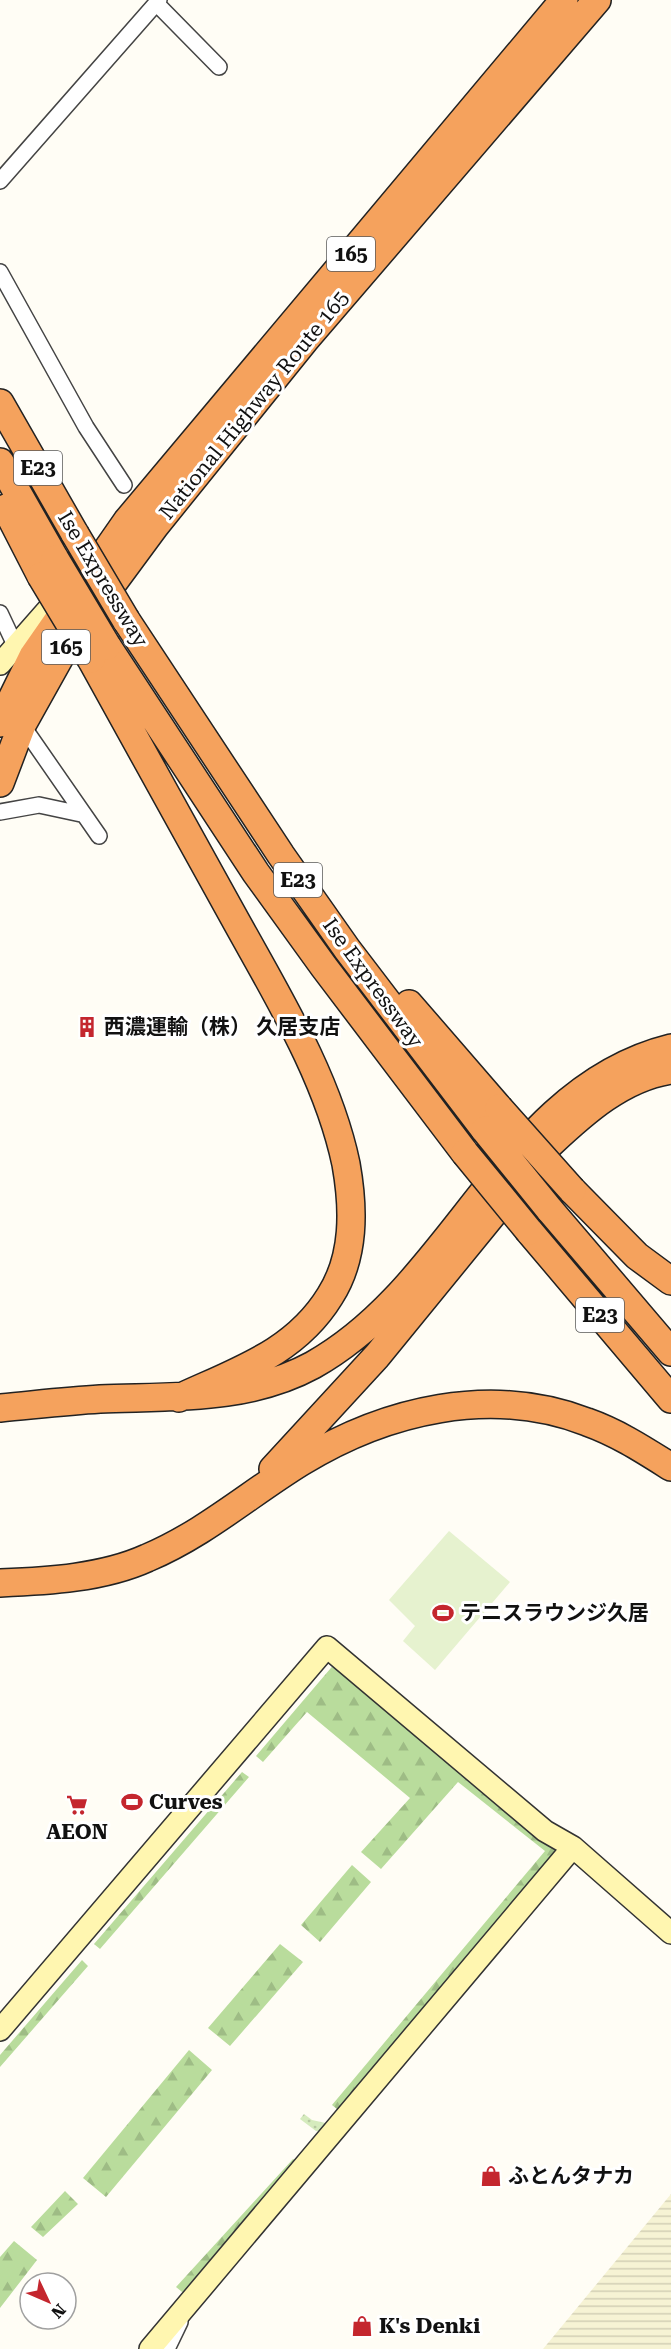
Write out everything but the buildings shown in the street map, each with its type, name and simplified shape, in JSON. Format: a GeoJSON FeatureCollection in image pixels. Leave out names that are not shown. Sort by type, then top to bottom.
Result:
{"type":"FeatureCollection","features":[{"type":"Feature","properties":{"kind":"highway","name":"National Highway Route 165"},"geometry":{"type":"LineString","coordinates":[[0,783],[7,727],[33,656],[127,521],[564,0]]}},
{"type":"Feature","properties":{"kind":"highway","name":"National Highway Route 165"},"geometry":{"type":"LineString","coordinates":[[7,727],[155,526],[305,340],[597,0]]}},
{"type":"Feature","properties":{"kind":"highway","name":"Ise Expressway"},"geometry":{"type":"LineString","coordinates":[[0,403],[126,620],[281,855],[347,949],[492,1119],[549,1209],[671,1353]]}},
{"type":"Feature","properties":{"kind":"highway","name":"Ise Expressway"},"geometry":{"type":"LineString","coordinates":[[0,462],[48,567],[99,652],[256,873],[338,987],[465,1153],[671,1399]]}},
{"type":"Feature","properties":{"kind":"highway"},"geometry":{"type":"LineString","coordinates":[[0,497],[48,567]]}},
{"type":"Feature","properties":{"kind":"highway"},"geometry":{"type":"LineString","coordinates":[[99,652],[311,1064],[345,1162],[351,1200],[351,1236],[344,1266],[332,1294],[314,1320],[296,1338],[276,1352],[179,1398]]}},
{"type":"Feature","properties":{"kind":"highway"},"geometry":{"type":"LineString","coordinates":[[0,1408],[99,1399],[179,1398],[259,1387],[312,1365],[359,1334],[407,1287],[535,1130],[596,1078],[633,1059],[671,1048]]}},
{"type":"Feature","properties":{"kind":"highway"},"geometry":{"type":"LineString","coordinates":[[245,1499],[377,1356],[550,1144],[577,1119],[609,1095],[645,1076],[671,1070]]}},
{"type":"Feature","properties":{"kind":"highway"},"geometry":{"type":"LineString","coordinates":[[492,1119],[572,1190],[637,1256],[671,1281]]}},
{"type":"Feature","properties":{"kind":"highway"},"geometry":{"type":"LineString","coordinates":[[0,1583],[96,1573],[146,1559],[201,1532],[302,1461],[376,1425],[433,1409],[496,1404],[525,1407],[585,1421],[631,1441],[671,1467]]}},
{"type":"Feature","properties":{"kind":"street"},"geometry":{"type":"LineString","coordinates":[[0,181],[157,2],[219,67]]}},
{"type":"Feature","properties":{"kind":"street"},"geometry":{"type":"LineString","coordinates":[[0,272],[86,427],[124,485]]}},
{"type":"Feature","properties":{"kind":"street"},"geometry":{"type":"LineString","coordinates":[[0,664],[127,521]]}},
{"type":"Feature","properties":{"kind":"street"},"geometry":{"type":"LineString","coordinates":[[0,614],[15,645]]}},
{"type":"Feature","properties":{"kind":"street"},"geometry":{"type":"LineString","coordinates":[[7,727],[99,836]]}},
{"type":"Feature","properties":{"kind":"street"},"geometry":{"type":"LineString","coordinates":[[0,812],[39,805],[81,814]]}},
{"type":"Feature","properties":{"kind":"street"},"geometry":{"type":"LineString","coordinates":[[0,2030],[327,1647],[545,1831],[573,1847],[671,1933]]}},
{"type":"Feature","properties":{"kind":"street"},"geometry":{"type":"LineString","coordinates":[[150,2349],[573,1847]]}},
{"type":"Feature","properties":{"kind":"street"},"geometry":{"type":"LineString","coordinates":[[167,2349],[191,2300]]}},
{"type":"Feature","properties":{"kind":"shaded area"},"geometry":{"type":"Polygon","coordinates":[[[671,2194],[671,2349],[543,2349],[671,2194]]]}},
{"type":"Feature","properties":{"kind":"green space","name":"テニスラウンジ久居"},"geometry":{"type":"Polygon","coordinates":[[[449,1531],[510,1582],[435,1670],[403,1641],[415,1626],[389,1600],[449,1531]]]}},
{"type":"Feature","properties":{"kind":"green space"},"geometry":{"type":"Polygon","coordinates":[[[336,1662],[564,1851],[343,2114],[332,2105],[545,1851],[458,1782],[381,1869],[361,1852],[410,1798],[307,1712],[263,1762],[256,1756],[336,1662]]]}},
{"type":"Feature","properties":{"kind":"green space"},"geometry":{"type":"Polygon","coordinates":[[[242,1772],[249,1777],[100,1949],[94,1944],[242,1772]]]}},
{"type":"Feature","properties":{"kind":"green space"},"geometry":{"type":"Polygon","coordinates":[[[352,1865],[371,1882],[320,1942],[301,1925],[352,1865]]]}},
{"type":"Feature","properties":{"kind":"green space"},"geometry":{"type":"Polygon","coordinates":[[[280,1944],[303,1962],[230,2046],[208,2028],[280,1944]]]}},
{"type":"Feature","properties":{"kind":"green space"},"geometry":{"type":"Polygon","coordinates":[[[82,1960],[88,1966],[0,2067],[0,2055],[82,1960]]]}},
{"type":"Feature","properties":{"kind":"green space"},"geometry":{"type":"Polygon","coordinates":[[[189,2050],[212,2070],[106,2197],[83,2178],[189,2050]]]}},
{"type":"Feature","properties":{"kind":"green space"},"geometry":{"type":"Polygon","coordinates":[[[304,2114],[312,2120],[330,2124],[324,2132],[316,2131],[300,2119],[304,2114]]]}},
{"type":"Feature","properties":{"kind":"green space"},"geometry":{"type":"Polygon","coordinates":[[[293,2159],[298,2162],[187,2296],[176,2287],[293,2159]]]}},
{"type":"Feature","properties":{"kind":"green space"},"geometry":{"type":"Polygon","coordinates":[[[65,2191],[78,2204],[43,2237],[31,2227],[65,2191]]]}},
{"type":"Feature","properties":{"kind":"green space"},"geometry":{"type":"Polygon","coordinates":[[[14,2241],[37,2260],[29,2271],[18,2271],[18,2285],[0,2308],[0,2257],[14,2241]]]}},
{"type":"Feature","properties":{"kind":"place","name":"西濃運輸（株） 久居支店"},"geometry":{"type":"Point","coordinates":[87,1027]}},
{"type":"Feature","properties":{"kind":"place","name":"テニスラウンジ久居"},"geometry":{"type":"Point","coordinates":[443,1613]}},
{"type":"Feature","properties":{"kind":"place","name":"Curves"},"geometry":{"type":"Point","coordinates":[132,1802]}},
{"type":"Feature","properties":{"kind":"place","name":"AEON"},"geometry":{"type":"Point","coordinates":[77,1805]}},
{"type":"Feature","properties":{"kind":"place","name":"ふとんタナカ"},"geometry":{"type":"Point","coordinates":[491,2176]}},
{"type":"Feature","properties":{"kind":"place","name":"K's Denki"},"geometry":{"type":"Point","coordinates":[362,2326]}}]}
